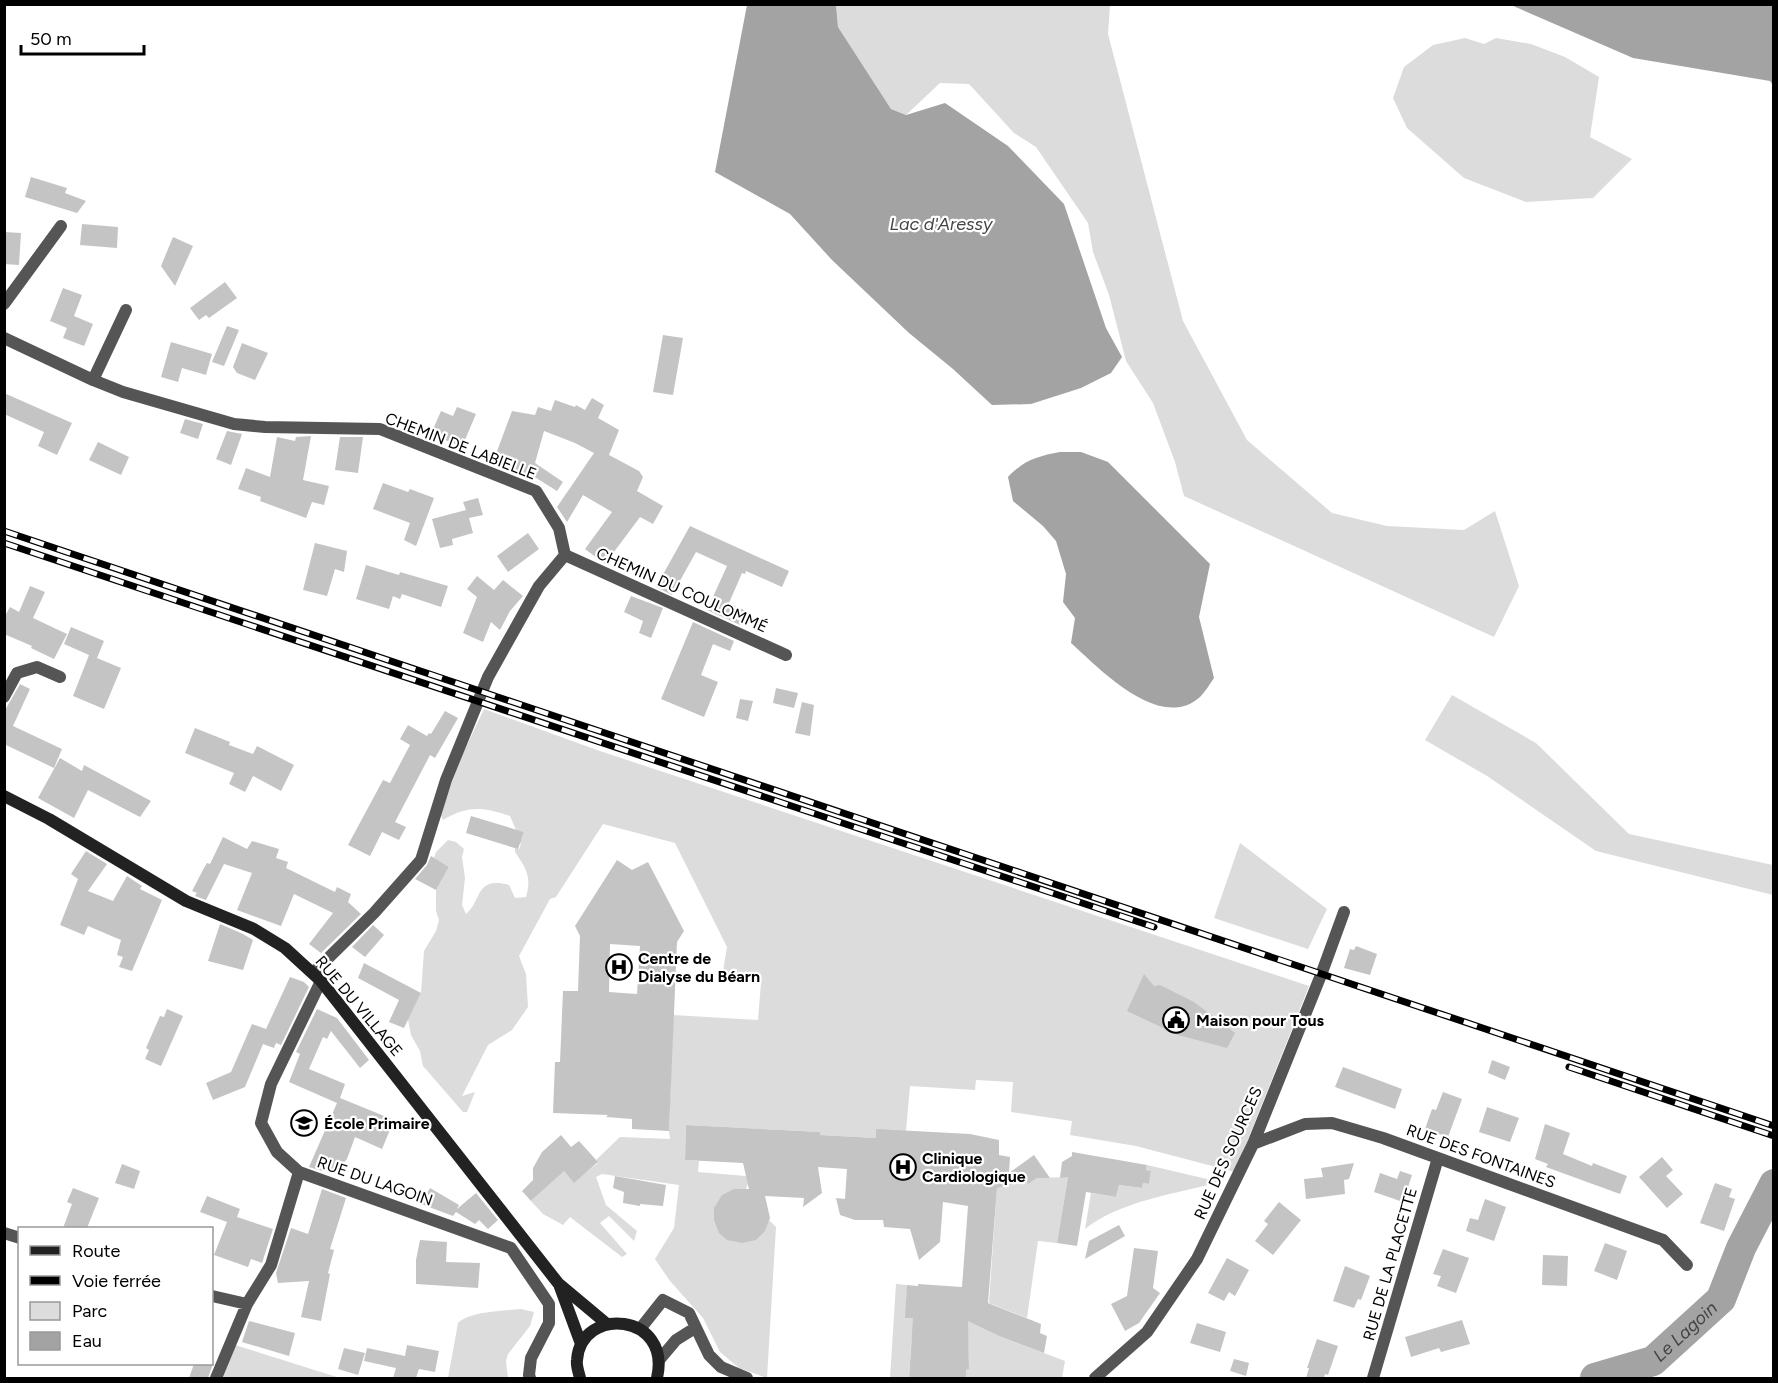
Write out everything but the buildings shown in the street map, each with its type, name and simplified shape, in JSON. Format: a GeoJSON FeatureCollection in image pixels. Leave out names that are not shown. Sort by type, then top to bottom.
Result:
{"type":"FeatureCollection","features":[{"type":"Feature","properties":{"kind":"main road","name":"RUE DU VILLAGE"},"geometry":{"type":"LineString","coordinates":[[4,796],[49,819],[186,901],[254,929],[285,948],[317,977],[558,1283],[607,1324]]}},
{"type":"Feature","properties":{"kind":"main road","name":"RUE DU VILLAGE"},"geometry":{"type":"LineString","coordinates":[[558,1283],[581,1344]]}},
{"type":"Feature","properties":{"kind":"main road"},"geometry":{"type":"LineString","coordinates":[[576,1376],[581,1344],[594,1330],[607,1324],[625,1323],[640,1329],[654,1343],[660,1359],[657,1378]]}},
{"type":"Feature","properties":{"kind":"street"},"geometry":{"type":"LineString","coordinates":[[4,304],[61,226]]}},
{"type":"Feature","properties":{"kind":"street"},"geometry":{"type":"LineString","coordinates":[[93,380],[126,310]]}},
{"type":"Feature","properties":{"kind":"street","name":"CHEMIN DE LABIELLE"},"geometry":{"type":"LineString","coordinates":[[4,338],[123,392],[234,424],[265,427],[380,429],[536,491],[559,528],[565,555]]}},
{"type":"Feature","properties":{"kind":"street"},"geometry":{"type":"LineString","coordinates":[[299,1172],[277,1152],[261,1123],[271,1084],[317,977],[420,860],[446,780],[488,677],[539,586],[565,555]]}},
{"type":"Feature","properties":{"kind":"street","name":"CHEMIN DU COULOMMÉ"},"geometry":{"type":"LineString","coordinates":[[565,555],[786,656]]}},
{"type":"Feature","properties":{"kind":"street"},"geometry":{"type":"LineString","coordinates":[[4,697],[16,674],[37,667],[60,677]]}},
{"type":"Feature","properties":{"kind":"street","name":"RUE DES SOURCES"},"geometry":{"type":"LineString","coordinates":[[1095,1378],[1147,1332],[1197,1259],[1253,1144],[1344,912]]}},
{"type":"Feature","properties":{"kind":"street","name":"RUE DES FONTAINES"},"geometry":{"type":"LineString","coordinates":[[1253,1144],[1305,1124],[1332,1123],[1383,1138],[1663,1240],[1687,1266]]}},
{"type":"Feature","properties":{"kind":"street","name":"RUE DE LA PLACETTE"},"geometry":{"type":"LineString","coordinates":[[1373,1378],[1438,1158]]}},
{"type":"Feature","properties":{"kind":"street","name":"RUE DU LAGOIN"},"geometry":{"type":"LineString","coordinates":[[216,1378],[247,1304],[271,1264],[299,1172],[511,1248],[549,1304],[549,1323],[531,1358],[530,1378]]}},
{"type":"Feature","properties":{"kind":"street"},"geometry":{"type":"LineString","coordinates":[[213,1296],[247,1304]]}},
{"type":"Feature","properties":{"kind":"street"},"geometry":{"type":"LineString","coordinates":[[640,1329],[663,1300],[689,1313],[694,1328],[709,1355],[722,1367],[747,1378]]}},
{"type":"Feature","properties":{"kind":"street"},"geometry":{"type":"LineString","coordinates":[[660,1359],[676,1340],[694,1328]]}},
{"type":"Feature","properties":{"kind":"green space"},"geometry":{"type":"Polygon","coordinates":[[[836,5],[1110,5],[1108,34],[1183,321],[1247,440],[1332,513],[1387,526],[1464,530],[1495,511],[1519,586],[1494,637],[1184,496],[1175,462],[1153,403],[1126,361],[1109,295],[1093,252],[1088,223],[1036,147],[1014,133],[969,84],[940,83],[906,115],[891,109],[838,27],[836,5]]]}},
{"type":"Feature","properties":{"kind":"green space"},"geometry":{"type":"Polygon","coordinates":[[[1465,38],[1484,44],[1496,38],[1531,44],[1565,57],[1599,77],[1590,137],[1632,159],[1593,198],[1526,202],[1464,178],[1407,128],[1393,98],[1404,67],[1433,45],[1465,38]]]}},
{"type":"Feature","properties":{"kind":"green space"},"geometry":{"type":"Polygon","coordinates":[[[1452,695],[1536,743],[1629,834],[1773,865],[1773,895],[1596,851],[1487,776],[1425,740],[1452,695]]]}},
{"type":"Feature","properties":{"kind":"green space"},"geometry":{"type":"Polygon","coordinates":[[[484,709],[597,750],[1309,986],[1235,1172],[1136,1146],[1070,1135],[1072,1121],[1011,1112],[1013,1082],[976,1080],[975,1090],[910,1086],[906,1131],[876,1130],[876,1138],[820,1135],[820,1132],[686,1125],[685,1160],[699,1161],[698,1172],[746,1176],[749,1181],[746,1189],[734,1189],[732,1241],[745,1242],[755,1239],[769,1220],[776,1227],[767,1378],[739,1368],[720,1352],[703,1318],[670,1281],[655,1259],[674,1228],[679,1185],[602,1174],[596,1177],[606,1205],[637,1231],[634,1241],[609,1216],[600,1223],[627,1254],[622,1257],[570,1217],[563,1225],[543,1214],[531,1201],[556,1178],[562,1169],[574,1182],[598,1163],[596,1160],[620,1137],[670,1139],[673,1015],[758,1020],[761,983],[722,977],[727,947],[675,843],[603,824],[556,897],[550,899],[519,956],[526,974],[528,1007],[512,1030],[488,1045],[462,1096],[475,1092],[467,1112],[463,1112],[423,1066],[420,1051],[411,1035],[408,1019],[421,993],[424,951],[436,931],[439,920],[436,911],[436,890],[449,867],[434,858],[436,852],[448,840],[456,842],[464,849],[462,857],[465,878],[462,905],[466,914],[481,891],[490,884],[509,885],[515,898],[526,897],[528,890],[527,873],[515,852],[515,848],[519,849],[521,844],[517,842],[518,839],[521,840],[524,832],[516,830],[510,816],[476,809],[460,812],[443,820],[440,813],[465,749],[484,709]]]}},
{"type":"Feature","properties":{"kind":"green space"},"geometry":{"type":"Polygon","coordinates":[[[1240,843],[1327,909],[1308,949],[1214,918],[1240,843]]]}},
{"type":"Feature","properties":{"kind":"green space"},"geometry":{"type":"Polygon","coordinates":[[[1147,1165],[1220,1182],[1132,1205],[1099,1219],[1085,1229],[1091,1193],[1116,1197],[1119,1185],[1142,1188],[1143,1183],[1149,1184],[1151,1171],[1146,1170],[1147,1165]]]}},
{"type":"Feature","properties":{"kind":"green space"},"geometry":{"type":"Polygon","coordinates":[[[1068,1177],[1057,1243],[1038,1241],[1027,1318],[989,1303],[997,1186],[1025,1180],[1028,1184],[1037,1178],[1068,1177]]]}},
{"type":"Feature","properties":{"kind":"green space"},"geometry":{"type":"Polygon","coordinates":[[[896,1284],[907,1285],[906,1318],[916,1318],[911,1342],[909,1378],[890,1378],[896,1284]]]}},
{"type":"Feature","properties":{"kind":"green space"},"geometry":{"type":"Polygon","coordinates":[[[521,1309],[534,1312],[530,1326],[508,1354],[506,1361],[508,1378],[448,1378],[458,1323],[479,1314],[521,1309]]]}},
{"type":"Feature","properties":{"kind":"green space"},"geometry":{"type":"Polygon","coordinates":[[[960,1316],[999,1336],[1065,1361],[1062,1378],[966,1378],[966,1370],[969,1369],[968,1335],[951,1336],[952,1378],[941,1378],[942,1346],[960,1316]]]}},
{"type":"Feature","properties":{"kind":"green space"},"geometry":{"type":"Polygon","coordinates":[[[235,1345],[340,1378],[221,1378],[235,1345]]]}},
{"type":"Feature","properties":{"kind":"water","name":"Lac d'Aressy"},"geometry":{"type":"Polygon","coordinates":[[[747,5],[836,5],[838,27],[891,109],[906,115],[945,103],[1008,146],[1064,204],[1106,328],[1122,357],[1111,373],[1081,388],[1031,404],[992,405],[909,333],[832,260],[790,214],[715,172],[747,5]]]}},
{"type":"Feature","properties":{"kind":"water"},"geometry":{"type":"Polygon","coordinates":[[[1511,5],[1773,5],[1773,85],[1770,81],[1633,58],[1511,5]]]}},
{"type":"Feature","properties":{"kind":"water"},"geometry":{"type":"Polygon","coordinates":[[[1060,452],[1081,452],[1108,462],[1210,564],[1199,617],[1214,678],[1200,697],[1184,706],[1167,707],[1149,702],[1131,693],[1071,643],[1075,618],[1063,602],[1066,574],[1056,541],[1043,526],[1013,501],[1008,477],[1020,466],[1032,460],[1060,452]]]}},
{"type":"Feature","properties":{"kind":"waterway","name":"Le Lagoin"},"geometry":{"type":"LineString","coordinates":[[1595,1378],[1653,1361],[1721,1299],[1741,1248],[1774,1184]]}},
{"type":"Feature","properties":{"kind":"railway"},"geometry":{"type":"LineString","coordinates":[[4,531],[1774,1126]]}},
{"type":"Feature","properties":{"kind":"railway"},"geometry":{"type":"LineString","coordinates":[[4,543],[1154,927]]}},
{"type":"Feature","properties":{"kind":"railway"},"geometry":{"type":"LineString","coordinates":[[1569,1067],[1774,1136]]}},
{"type":"Feature","properties":{"kind":"place","name":"Centre de Dialyse du Béarn"},"geometry":{"type":"Point","coordinates":[619,967]}},
{"type":"Feature","properties":{"kind":"place","name":"Maison pour Tous"},"geometry":{"type":"Point","coordinates":[1176,1020]}},
{"type":"Feature","properties":{"kind":"place","name":"École Primaire"},"geometry":{"type":"Point","coordinates":[304,1123]}},
{"type":"Feature","properties":{"kind":"place","name":"Clinique Cardiologique"},"geometry":{"type":"Point","coordinates":[903,1167]}}]}
